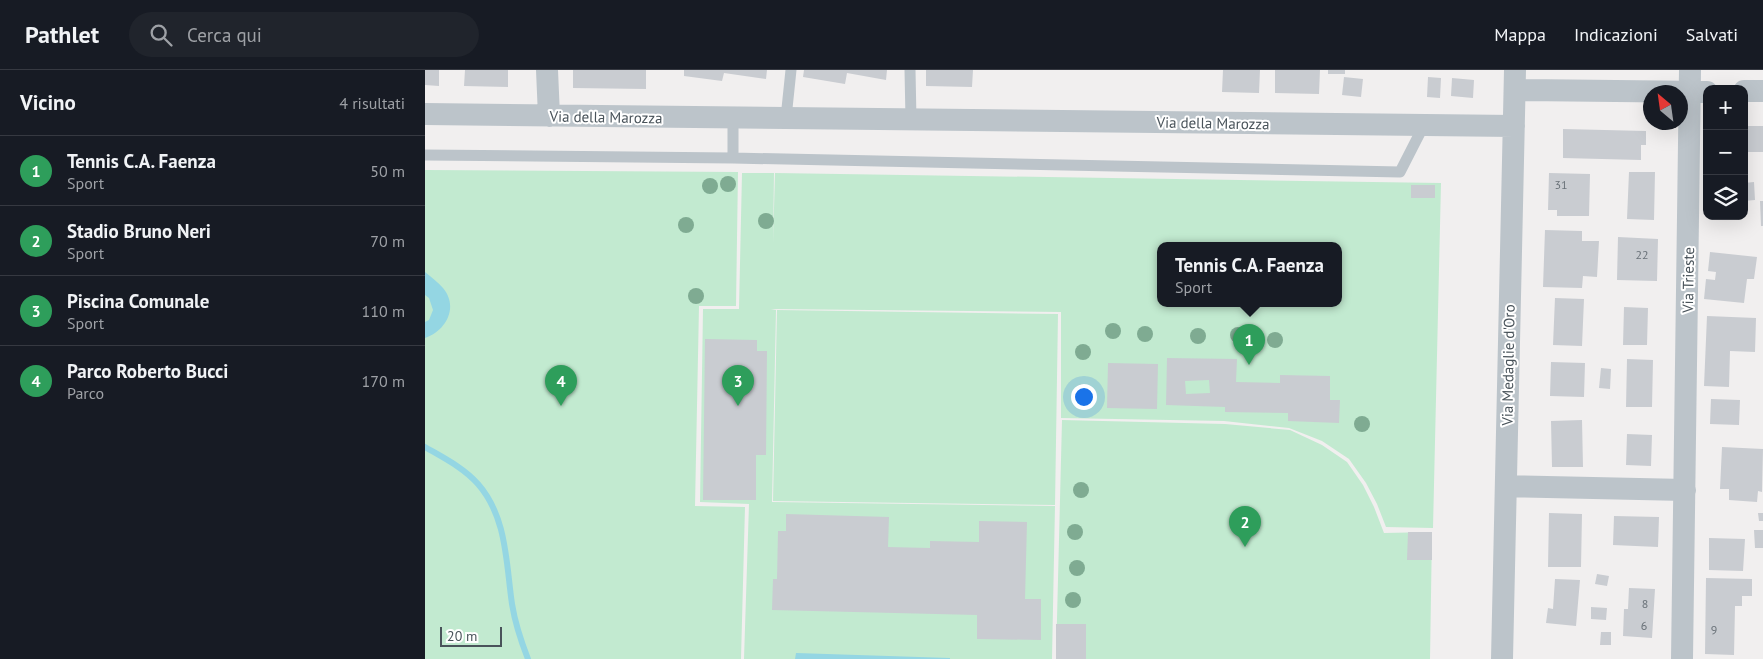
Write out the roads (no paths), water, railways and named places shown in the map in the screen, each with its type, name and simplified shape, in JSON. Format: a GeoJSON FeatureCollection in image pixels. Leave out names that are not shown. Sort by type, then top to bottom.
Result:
{"type":"FeatureCollection","features":[{"type":"Feature","properties":{"kind":"street"},"geometry":{"type":"LineString","coordinates":[[547,70],[549,116]]}},
{"type":"Feature","properties":{"kind":"street","name":"Via Trieste"},"geometry":{"type":"LineString","coordinates":[[1682,659],[1685,490],[1698,92],[1690,70]]}},
{"type":"Feature","properties":{"kind":"street"},"geometry":{"type":"LineString","coordinates":[[1515,80],[1698,92]]}},
{"type":"Feature","properties":{"kind":"street","name":"Via Medaglie d'Oro"},"geometry":{"type":"LineString","coordinates":[[1502,659],[1515,80]]}},
{"type":"Feature","properties":{"kind":"street"},"geometry":{"type":"LineString","coordinates":[[1748,92],[1763,91]]}},
{"type":"Feature","properties":{"kind":"street","name":"Via della Marozza"},"geometry":{"type":"LineString","coordinates":[[425,114],[733,119],[1514,126]]}},
{"type":"Feature","properties":{"kind":"street"},"geometry":{"type":"LineString","coordinates":[[1506,486],[1685,490]]}},
{"type":"Feature","properties":{"kind":"lane"},"geometry":{"type":"LineString","coordinates":[[786,118],[791,70]]}},
{"type":"Feature","properties":{"kind":"lane"},"geometry":{"type":"LineString","coordinates":[[910,70],[911,120]]}},
{"type":"Feature","properties":{"kind":"lane"},"geometry":{"type":"LineString","coordinates":[[733,119],[733,158]]}},
{"type":"Feature","properties":{"kind":"lane"},"geometry":{"type":"LineString","coordinates":[[425,156],[733,158],[1400,172],[1424,126]]}},
{"type":"Feature","properties":{"kind":"water"},"geometry":{"type":"Polygon","coordinates":[[[425,272],[448,295],[450,310],[448,318],[439,330],[425,338],[425,322],[429,320],[433,310],[429,298],[425,295],[425,272]]]}},
{"type":"Feature","properties":{"kind":"water"},"geometry":{"type":"Polygon","coordinates":[[[796,653],[950,658],[950,659],[795,659],[796,653]]]}},
{"type":"Feature","properties":{"kind":"waterway"},"geometry":{"type":"LineString","coordinates":[[425,447],[472,478],[488,497],[495,511],[504,541],[515,618],[528,659]]}},
{"type":"Feature","properties":{"kind":"place","name":"Tennis C.A. Faenza"},"geometry":{"type":"Point","coordinates":[1249,365]}},
{"type":"Feature","properties":{"kind":"place","name":"Parco Roberto Bucci"},"geometry":{"type":"Point","coordinates":[561,406]}},
{"type":"Feature","properties":{"kind":"place","name":"Piscina Comunale"},"geometry":{"type":"Point","coordinates":[738,406]}},
{"type":"Feature","properties":{"kind":"place","name":"Stadio Bruno Neri"},"geometry":{"type":"Point","coordinates":[1245,547]}}]}
